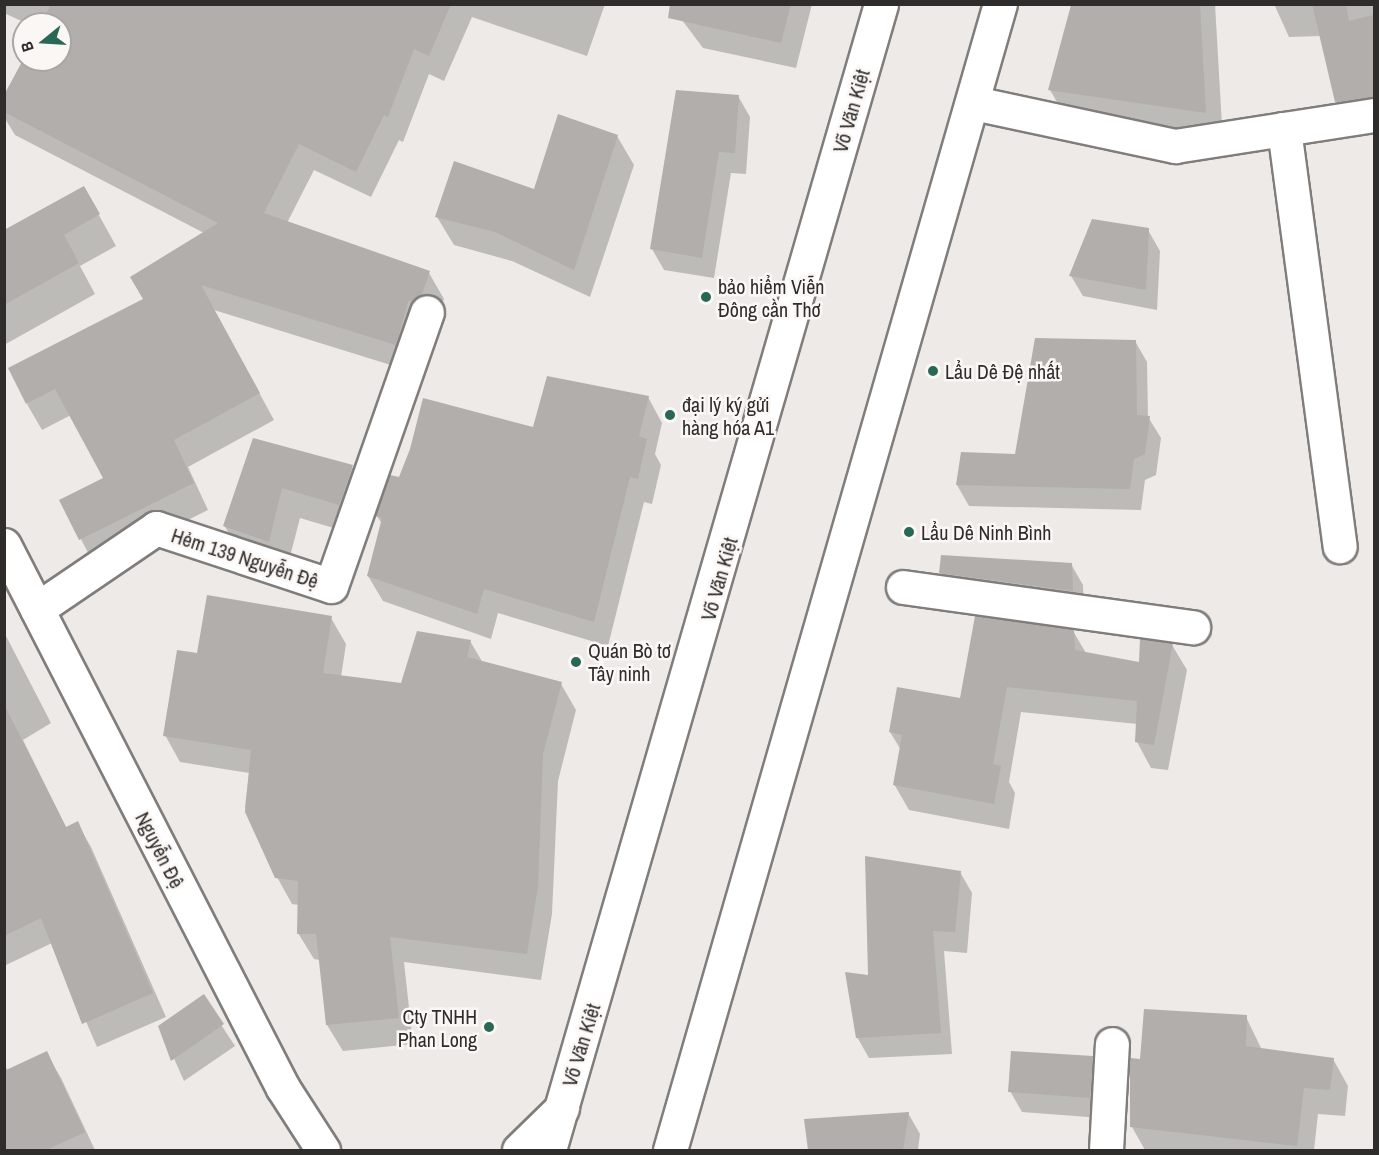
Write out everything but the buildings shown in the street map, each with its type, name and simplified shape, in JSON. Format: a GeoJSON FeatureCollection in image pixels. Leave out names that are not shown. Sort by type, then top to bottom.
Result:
{"type":"FeatureCollection","features":[{"type":"Feature","properties":{"kind":"main road","name":"Võ Văn Kiệt"},"geometry":{"type":"LineString","coordinates":[[549,1150],[881,4]]}},
{"type":"Feature","properties":{"kind":"main road"},"geometry":{"type":"LineString","coordinates":[[670,1150],[974,103],[1000,4]]}},
{"type":"Feature","properties":{"kind":"main road"},"geometry":{"type":"LineString","coordinates":[[974,103],[1174,146],[1374,115]]}},
{"type":"Feature","properties":{"kind":"main road"},"geometry":{"type":"LineString","coordinates":[[1284,129],[1340,546]]}},
{"type":"Feature","properties":{"kind":"main road","name":"Hẻm 139 Nguyễn Đệ"},"geometry":{"type":"LineString","coordinates":[[37,609],[156,528],[331,586],[427,312]]}},
{"type":"Feature","properties":{"kind":"main road","name":"Nguyễn Đệ"},"geometry":{"type":"LineString","coordinates":[[4,545],[283,1088],[322,1150]]}},
{"type":"Feature","properties":{"kind":"main road"},"geometry":{"type":"LineString","coordinates":[[903,587],[1193,627]]}},
{"type":"Feature","properties":{"kind":"main road"},"geometry":{"type":"LineString","coordinates":[[1106,1150],[1112,1044]]}},
{"type":"Feature","properties":{"kind":"main road"},"geometry":{"type":"LineString","coordinates":[[283,1088],[340,1150]]}},
{"type":"Feature","properties":{"kind":"main road"},"geometry":{"type":"LineString","coordinates":[[519,1150],[562,1108]]}},
{"type":"Feature","properties":{"kind":"place","name":"bảo hiểm Viễn Đông cần Thơ"},"geometry":{"type":"Point","coordinates":[706,297]}},
{"type":"Feature","properties":{"kind":"place","name":"Lẩu Dê Đệ nhất"},"geometry":{"type":"Point","coordinates":[933,371]}},
{"type":"Feature","properties":{"kind":"place","name":"đại lý ký gửi hàng hóa A1"},"geometry":{"type":"Point","coordinates":[670,415]}},
{"type":"Feature","properties":{"kind":"place","name":"Lẩu Dê Ninh Bình"},"geometry":{"type":"Point","coordinates":[909,532]}},
{"type":"Feature","properties":{"kind":"place","name":"Quán Bò tơ Tây ninh"},"geometry":{"type":"Point","coordinates":[576,662]}},
{"type":"Feature","properties":{"kind":"place","name":"Cty TNHH Phan Long"},"geometry":{"type":"Point","coordinates":[489,1027]}}]}
